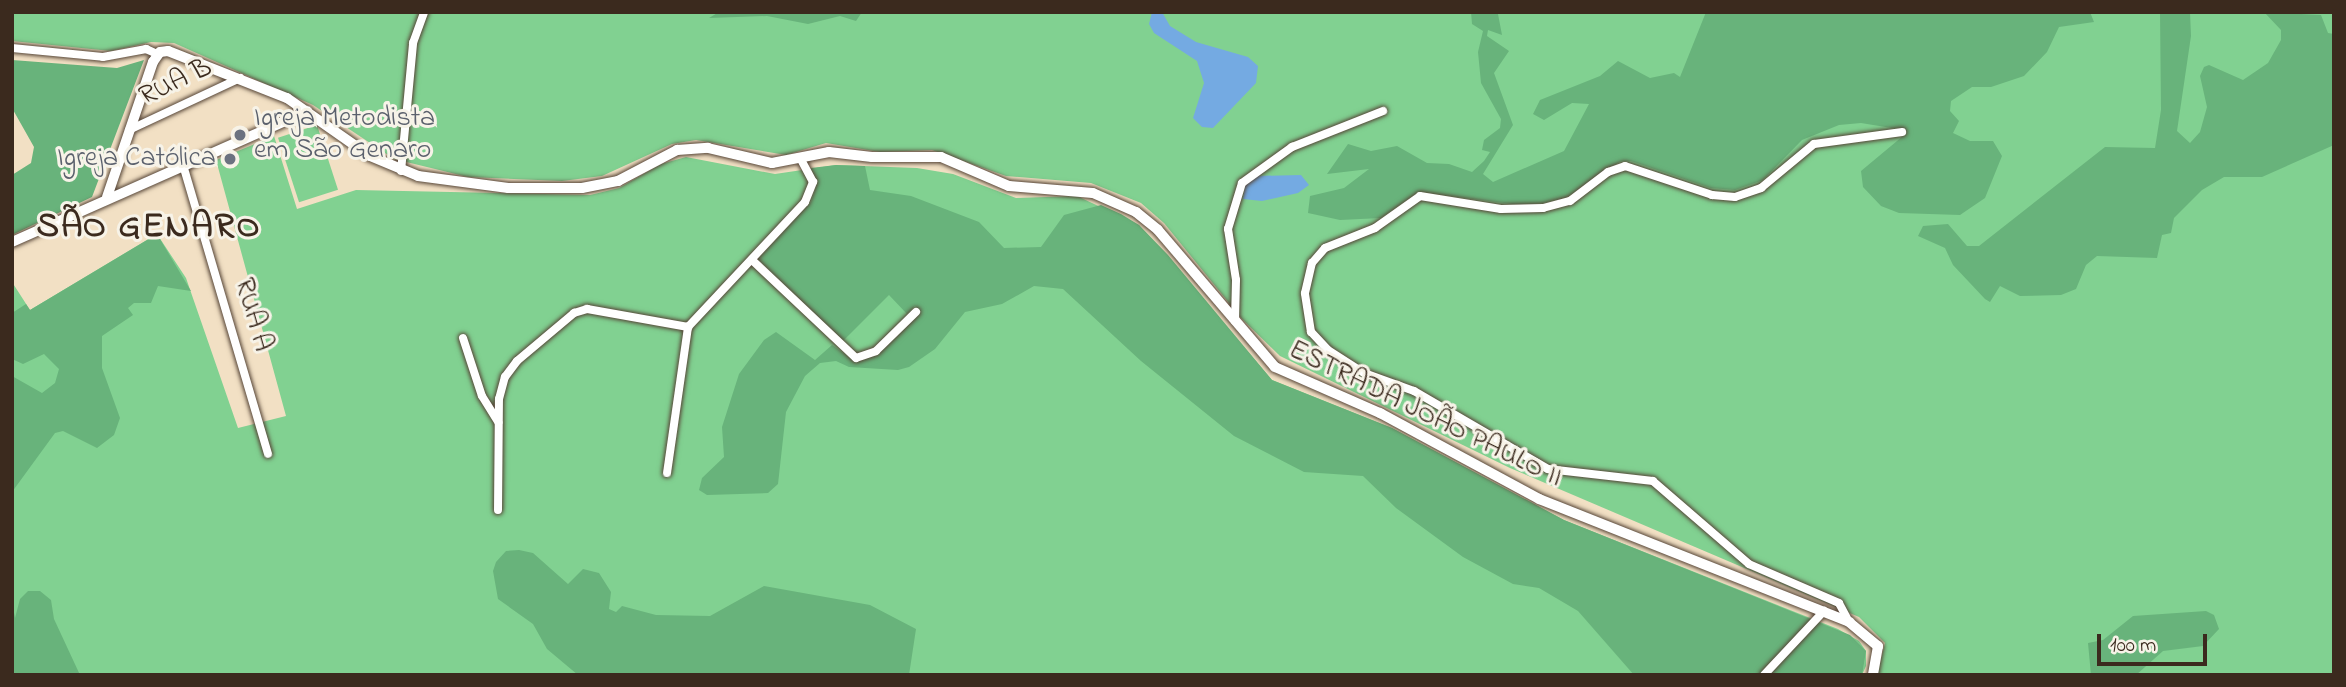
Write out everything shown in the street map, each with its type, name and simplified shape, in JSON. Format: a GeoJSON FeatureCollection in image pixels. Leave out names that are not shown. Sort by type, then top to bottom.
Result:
{"type":"FeatureCollection","features":[{"type":"Feature","properties":{"kind":"street"},"geometry":{"type":"LineString","coordinates":[[401,171],[413,43],[424,12]]}},
{"type":"Feature","properties":{"kind":"street","name":"ESTRADA JOÃO PAULO II"},"geometry":{"type":"LineString","coordinates":[[12,48],[103,58],[146,49],[157,54],[177,52],[242,77],[307,111],[370,156],[401,171],[508,188],[582,188],[618,181],[659,158],[694,147],[772,163],[828,152],[872,158],[941,157],[1009,186],[1093,192],[1136,212],[1158,230],[1234,324],[1275,367],[1380,413],[1539,499],[1849,622],[1878,646],[1872,675]]}},
{"type":"Feature","properties":{"kind":"street"},"geometry":{"type":"LineString","coordinates":[[107,197],[157,54]]}},
{"type":"Feature","properties":{"kind":"street","name":"RUA B"},"geometry":{"type":"LineString","coordinates":[[129,130],[242,77]]}},
{"type":"Feature","properties":{"kind":"street"},"geometry":{"type":"LineString","coordinates":[[12,242],[107,197],[307,111]]}},
{"type":"Feature","properties":{"kind":"street"},"geometry":{"type":"LineString","coordinates":[[1234,324],[1236,280],[1228,229],[1242,183],[1292,147],[1383,111]]}},
{"type":"Feature","properties":{"kind":"street"},"geometry":{"type":"LineString","coordinates":[[1849,622],[1839,603],[1749,564],[1653,481],[1548,469],[1414,391],[1364,373],[1311,332],[1305,293],[1312,263],[1325,248],[1375,228],[1419,196],[1501,209],[1543,208],[1570,201],[1608,172],[1625,166],[1712,195],[1735,197],[1761,188],[1814,144],[1902,132]]}},
{"type":"Feature","properties":{"kind":"street"},"geometry":{"type":"LineString","coordinates":[[667,473],[688,327],[810,194],[813,182],[801,159]]}},
{"type":"Feature","properties":{"kind":"street","name":"RUA A"},"geometry":{"type":"LineString","coordinates":[[183,165],[268,454]]}},
{"type":"Feature","properties":{"kind":"street"},"geometry":{"type":"LineString","coordinates":[[752,260],[856,358],[876,351],[916,312]]}},
{"type":"Feature","properties":{"kind":"street"},"geometry":{"type":"LineString","coordinates":[[498,510],[500,391],[510,370],[574,313],[600,308],[688,327]]}},
{"type":"Feature","properties":{"kind":"street"},"geometry":{"type":"LineString","coordinates":[[463,338],[482,396],[498,422]]}},
{"type":"Feature","properties":{"kind":"street"},"geometry":{"type":"LineString","coordinates":[[1764,675],[1824,611]]}},
{"type":"Feature","properties":{"kind":"green space"},"geometry":{"type":"Polygon","coordinates":[[[12,12],[2334,12],[2334,675],[1877,675],[1885,643],[1859,617],[1510,468],[1280,356],[1242,319],[1164,223],[1141,203],[1091,183],[1006,176],[932,150],[880,152],[826,143],[786,155],[696,140],[672,144],[602,176],[562,181],[468,177],[394,159],[313,105],[174,43],[151,42],[111,51],[12,41],[12,12]]]}},
{"type":"Feature","properties":{"kind":"green space"},"geometry":{"type":"Polygon","coordinates":[[[719,12],[862,12],[856,21],[840,16],[808,24],[767,16],[709,18],[719,12]]]}},
{"type":"Feature","properties":{"kind":"green space"},"geometry":{"type":"Polygon","coordinates":[[[1471,12],[1498,14],[1502,35],[1488,30],[1487,36],[1509,51],[1494,73],[1513,125],[1483,174],[1493,182],[1564,151],[1589,104],[1572,103],[1544,120],[1533,114],[1540,100],[1600,76],[1618,61],[1650,78],[1674,73],[1680,77],[1706,12],[2090,12],[2094,22],[2059,27],[2047,52],[2024,76],[1991,87],[1972,87],[1951,101],[1950,111],[1959,121],[1953,133],[1970,141],[1993,141],[2002,156],[1985,198],[1960,215],[1899,213],[1881,206],[1863,187],[1861,171],[1903,136],[1904,130],[1861,123],[1839,125],[1802,140],[1763,180],[1735,190],[1711,188],[1631,161],[1621,161],[1565,198],[1543,203],[1520,205],[1418,192],[1381,218],[1340,220],[1308,213],[1310,196],[1344,188],[1369,169],[1327,174],[1348,144],[1371,151],[1397,146],[1427,163],[1449,164],[1472,172],[1484,161],[1490,152],[1482,150],[1484,140],[1500,128],[1501,119],[1481,83],[1478,52],[1483,31],[1472,24],[1471,12]]]}},
{"type":"Feature","properties":{"kind":"green space"},"geometry":{"type":"Polygon","coordinates":[[[2160,12],[2190,12],[2191,36],[2177,131],[2190,143],[2200,132],[2207,107],[2200,76],[2204,67],[2209,65],[2243,80],[2268,63],[2281,40],[2281,30],[2264,12],[2321,15],[2328,33],[2334,34],[2334,145],[2262,177],[2224,177],[2202,190],[2174,218],[2171,233],[2162,235],[2157,258],[2097,256],[2086,265],[2076,289],[2061,295],[2020,296],[2000,286],[1990,302],[1953,265],[1945,248],[1918,236],[1923,226],[1948,224],[1967,246],[1979,246],[2105,147],[2155,148],[2161,110],[2160,12]]]}},
{"type":"Feature","properties":{"kind":"green space"},"geometry":{"type":"Polygon","coordinates":[[[12,60],[117,68],[144,60],[92,197],[12,235],[12,175],[31,163],[34,147],[12,108],[12,60]]]}},
{"type":"Feature","properties":{"kind":"green space"},"geometry":{"type":"Polygon","coordinates":[[[317,125],[338,190],[299,202],[278,138],[317,125]]]}},
{"type":"Feature","properties":{"kind":"green space"},"geometry":{"type":"Polygon","coordinates":[[[274,136],[297,209],[356,190],[590,195],[619,188],[661,164],[686,157],[775,174],[836,165],[917,168],[953,174],[1016,198],[1077,196],[1139,225],[1272,380],[1392,428],[1564,520],[1838,629],[1859,641],[1866,651],[1866,666],[1862,675],[12,675],[12,282],[30,310],[157,234],[186,278],[238,428],[286,416],[216,160],[274,136]]]}},
{"type":"Feature","properties":{"kind":"green space"},"geometry":{"type":"Polygon","coordinates":[[[865,166],[870,190],[911,196],[979,222],[1004,248],[1041,247],[1064,215],[1101,205],[1121,214],[1139,225],[1168,255],[1272,380],[1392,428],[1564,520],[1850,635],[1866,651],[1862,675],[1634,675],[1578,611],[1539,588],[1513,584],[1463,557],[1396,508],[1363,476],[1304,472],[1234,436],[1141,361],[1063,289],[1034,286],[1002,304],[965,312],[935,349],[909,367],[898,370],[849,367],[836,361],[820,363],[805,376],[786,412],[778,484],[768,493],[707,495],[699,490],[702,478],[724,457],[722,427],[739,374],[764,340],[776,332],[815,360],[832,345],[853,360],[864,360],[885,348],[920,312],[915,306],[907,314],[889,295],[843,341],[758,259],[811,202],[817,184],[811,168],[865,166]]]}},
{"type":"Feature","properties":{"kind":"green space"},"geometry":{"type":"Polygon","coordinates":[[[157,234],[191,291],[158,286],[151,303],[134,303],[128,308],[133,315],[102,336],[102,368],[120,418],[114,435],[97,448],[63,431],[55,433],[12,492],[12,376],[42,393],[55,383],[59,369],[44,354],[23,364],[12,359],[12,313],[26,304],[30,310],[157,234]]]}},
{"type":"Feature","properties":{"kind":"green space"},"geometry":{"type":"Polygon","coordinates":[[[506,551],[533,553],[568,584],[583,569],[599,573],[611,592],[609,609],[616,612],[622,606],[656,615],[710,616],[764,586],[870,605],[916,629],[909,675],[578,675],[547,649],[533,624],[498,599],[493,571],[496,562],[506,551]]]}},
{"type":"Feature","properties":{"kind":"green space"},"geometry":{"type":"Polygon","coordinates":[[[28,591],[40,591],[51,600],[54,619],[80,675],[12,675],[12,601],[15,618],[20,599],[28,591]]]}},
{"type":"Feature","properties":{"kind":"green space"},"geometry":{"type":"Polygon","coordinates":[[[2206,611],[2214,615],[2219,629],[2203,646],[2163,651],[2136,675],[2091,675],[2088,643],[2103,640],[2133,616],[2206,611]]]}},
{"type":"Feature","properties":{"kind":"water"},"geometry":{"type":"Polygon","coordinates":[[[1152,12],[1162,12],[1170,26],[1196,42],[1248,57],[1258,66],[1256,83],[1213,128],[1202,127],[1193,118],[1204,83],[1197,61],[1154,33],[1149,24],[1152,12]]]}},
{"type":"Feature","properties":{"kind":"water"},"geometry":{"type":"Polygon","coordinates":[[[1301,175],[1309,185],[1298,193],[1262,201],[1243,199],[1245,186],[1253,176],[1301,175]]]}},
{"type":"Feature","properties":{"kind":"place","name":"Igreja Metodista em São Genaro"},"geometry":{"type":"Point","coordinates":[240,135]}},
{"type":"Feature","properties":{"kind":"place","name":"Igreja Católica"},"geometry":{"type":"Point","coordinates":[230,159]}},
{"type":"Feature","properties":{"kind":"district","name":"SÃO GENARO"},"geometry":{"type":"Point","coordinates":[149,228]}}]}
